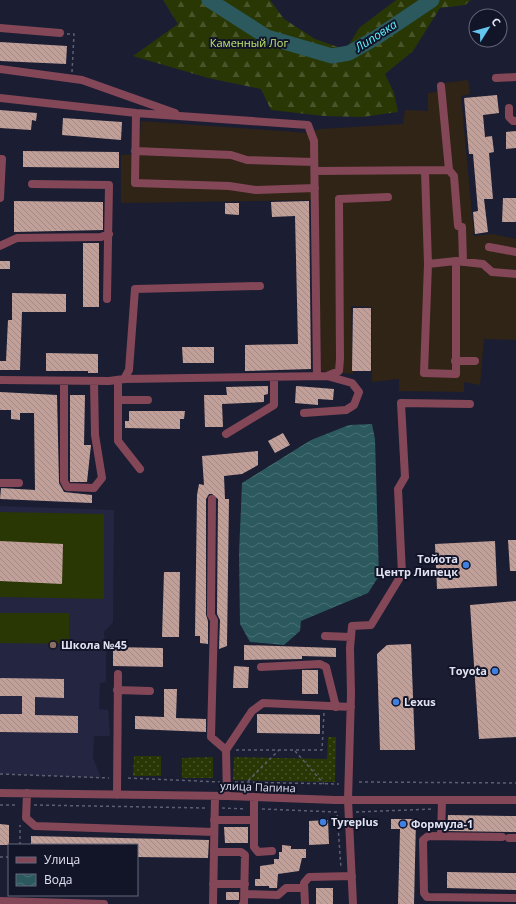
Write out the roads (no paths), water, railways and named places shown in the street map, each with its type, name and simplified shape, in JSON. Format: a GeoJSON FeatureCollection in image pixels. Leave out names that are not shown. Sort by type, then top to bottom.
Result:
{"type":"FeatureCollection","features":[{"type":"Feature","properties":{"kind":"street"},"geometry":{"type":"LineString","coordinates":[[0,28],[60,33]]}},
{"type":"Feature","properties":{"kind":"street"},"geometry":{"type":"LineString","coordinates":[[0,70],[82,80],[186,116]]}},
{"type":"Feature","properties":{"kind":"street"},"geometry":{"type":"LineString","coordinates":[[496,78],[516,77]]}},
{"type":"Feature","properties":{"kind":"street"},"geometry":{"type":"LineString","coordinates":[[425,171],[428,264],[424,373],[456,374],[455,361],[462,227],[458,226],[454,176],[450,170],[441,86]]}},
{"type":"Feature","properties":{"kind":"street"},"geometry":{"type":"LineString","coordinates":[[0,98],[136,113],[308,125],[314,141],[317,376]]}},
{"type":"Feature","properties":{"kind":"street"},"geometry":{"type":"LineString","coordinates":[[509,108],[509,117],[513,121],[516,121]]}},
{"type":"Feature","properties":{"kind":"street"},"geometry":{"type":"LineString","coordinates":[[136,113],[135,183],[229,186],[256,190],[315,188]]}},
{"type":"Feature","properties":{"kind":"street"},"geometry":{"type":"LineString","coordinates":[[136,151],[231,156],[247,160],[314,162]]}},
{"type":"Feature","properties":{"kind":"street"},"geometry":{"type":"LineString","coordinates":[[0,159],[2,159],[0,198]]}},
{"type":"Feature","properties":{"kind":"street"},"geometry":{"type":"LineString","coordinates":[[315,171],[450,170]]}},
{"type":"Feature","properties":{"kind":"street"},"geometry":{"type":"LineString","coordinates":[[32,184],[109,185],[108,300]]}},
{"type":"Feature","properties":{"kind":"street"},"geometry":{"type":"LineString","coordinates":[[327,376],[339,371],[340,359],[339,199],[388,197]]}},
{"type":"Feature","properties":{"kind":"street"},"geometry":{"type":"LineString","coordinates":[[0,246],[17,238],[101,237],[109,234]]}},
{"type":"Feature","properties":{"kind":"street"},"geometry":{"type":"LineString","coordinates":[[489,247],[516,252]]}},
{"type":"Feature","properties":{"kind":"street"},"geometry":{"type":"LineString","coordinates":[[428,264],[460,261],[483,264],[492,272],[516,274]]}},
{"type":"Feature","properties":{"kind":"street"},"geometry":{"type":"LineString","coordinates":[[140,469],[118,441],[118,400],[121,379],[129,370],[135,289],[260,286]]}},
{"type":"Feature","properties":{"kind":"street"},"geometry":{"type":"LineString","coordinates":[[455,361],[475,361]]}},
{"type":"Feature","properties":{"kind":"street"},"geometry":{"type":"LineString","coordinates":[[0,380],[94,381],[121,379],[327,376],[352,383],[359,392],[354,405],[346,410],[304,413]]}},
{"type":"Feature","properties":{"kind":"street"},"geometry":{"type":"LineString","coordinates":[[226,434],[274,405],[274,377]]}},
{"type":"Feature","properties":{"kind":"street"},"geometry":{"type":"LineString","coordinates":[[64,381],[64,481],[67,487],[94,488],[102,478],[95,435],[94,381]]}},
{"type":"Feature","properties":{"kind":"street"},"geometry":{"type":"LineString","coordinates":[[118,400],[148,400]]}},
{"type":"Feature","properties":{"kind":"street"},"geometry":{"type":"LineString","coordinates":[[353,904],[348,800],[352,626],[372,625],[402,574],[398,490],[406,477],[401,403],[470,404]]}},
{"type":"Feature","properties":{"kind":"street"},"geometry":{"type":"LineString","coordinates":[[0,483],[20,483]]}},
{"type":"Feature","properties":{"kind":"street"},"geometry":{"type":"LineString","coordinates":[[212,499],[210,615],[214,620],[211,737],[226,750]]}},
{"type":"Feature","properties":{"kind":"street"},"geometry":{"type":"LineString","coordinates":[[325,636],[351,637]]}},
{"type":"Feature","properties":{"kind":"street"},"geometry":{"type":"LineString","coordinates":[[261,667],[320,664],[326,667],[336,707]]}},
{"type":"Feature","properties":{"kind":"street"},"geometry":{"type":"LineString","coordinates":[[117,795],[118,674]]}},
{"type":"Feature","properties":{"kind":"street"},"geometry":{"type":"LineString","coordinates":[[117,690],[150,691]]}},
{"type":"Feature","properties":{"kind":"street"},"geometry":{"type":"LineString","coordinates":[[227,796],[226,750],[252,711],[263,703],[324,707],[351,707]]}},
{"type":"Feature","properties":{"kind":"street","name":"улица Папина"},"geometry":{"type":"LineString","coordinates":[[0,793],[227,796],[348,800],[516,800]]}},
{"type":"Feature","properties":{"kind":"street"},"geometry":{"type":"LineString","coordinates":[[27,793],[26,818],[35,826],[214,832]]}},
{"type":"Feature","properties":{"kind":"street"},"geometry":{"type":"LineString","coordinates":[[213,904],[214,796]]}},
{"type":"Feature","properties":{"kind":"street"},"geometry":{"type":"LineString","coordinates":[[254,797],[254,847],[258,852],[272,852]]}},
{"type":"Feature","properties":{"kind":"street"},"geometry":{"type":"LineString","coordinates":[[441,836],[442,800]]}},
{"type":"Feature","properties":{"kind":"street"},"geometry":{"type":"LineString","coordinates":[[214,820],[254,820]]}},
{"type":"Feature","properties":{"kind":"street"},"geometry":{"type":"LineString","coordinates":[[509,838],[428,836],[423,840],[424,893],[428,897],[516,898]]}},
{"type":"Feature","properties":{"kind":"street"},"geometry":{"type":"LineString","coordinates":[[214,852],[241,852],[245,855],[245,894],[243,904]]}},
{"type":"Feature","properties":{"kind":"street"},"geometry":{"type":"LineString","coordinates":[[305,904],[304,883],[309,877],[352,876]]}},
{"type":"Feature","properties":{"kind":"street"},"geometry":{"type":"LineString","coordinates":[[213,884],[245,884]]}},
{"type":"Feature","properties":{"kind":"street"},"geometry":{"type":"LineString","coordinates":[[245,894],[278,895],[286,888],[304,888]]}},
{"type":"Feature","properties":{"kind":"street"},"geometry":{"type":"LineString","coordinates":[[0,901],[104,904]]}},
{"type":"Feature","properties":{"kind":"water"},"geometry":{"type":"Polygon","coordinates":[[[372,424],[375,439],[379,576],[368,593],[301,621],[300,631],[284,645],[250,642],[240,624],[239,554],[242,483],[311,440],[349,425],[372,424]]]}},
{"type":"Feature","properties":{"kind":"waterway","name":"Липовка"},"geometry":{"type":"LineString","coordinates":[[209,0],[267,37],[332,56],[349,53],[377,37],[432,0]]}},
{"type":"Feature","properties":{"kind":"place","name":"Тойота Центр Липецк"},"geometry":{"type":"Point","coordinates":[466,565]}},
{"type":"Feature","properties":{"kind":"place","name":"Школа №45"},"geometry":{"type":"Point","coordinates":[53,645]}},
{"type":"Feature","properties":{"kind":"place","name":"Toyota"},"geometry":{"type":"Point","coordinates":[495,671]}},
{"type":"Feature","properties":{"kind":"place","name":"Lexus"},"geometry":{"type":"Point","coordinates":[396,702]}},
{"type":"Feature","properties":{"kind":"place","name":"Tyreplus"},"geometry":{"type":"Point","coordinates":[323,822]}},
{"type":"Feature","properties":{"kind":"place","name":"Формула-1"},"geometry":{"type":"Point","coordinates":[403,824]}},
{"type":"Feature","properties":{"kind":"park label","name":"Каменный Лог"},"geometry":{"type":"Point","coordinates":[249,43]}}]}
